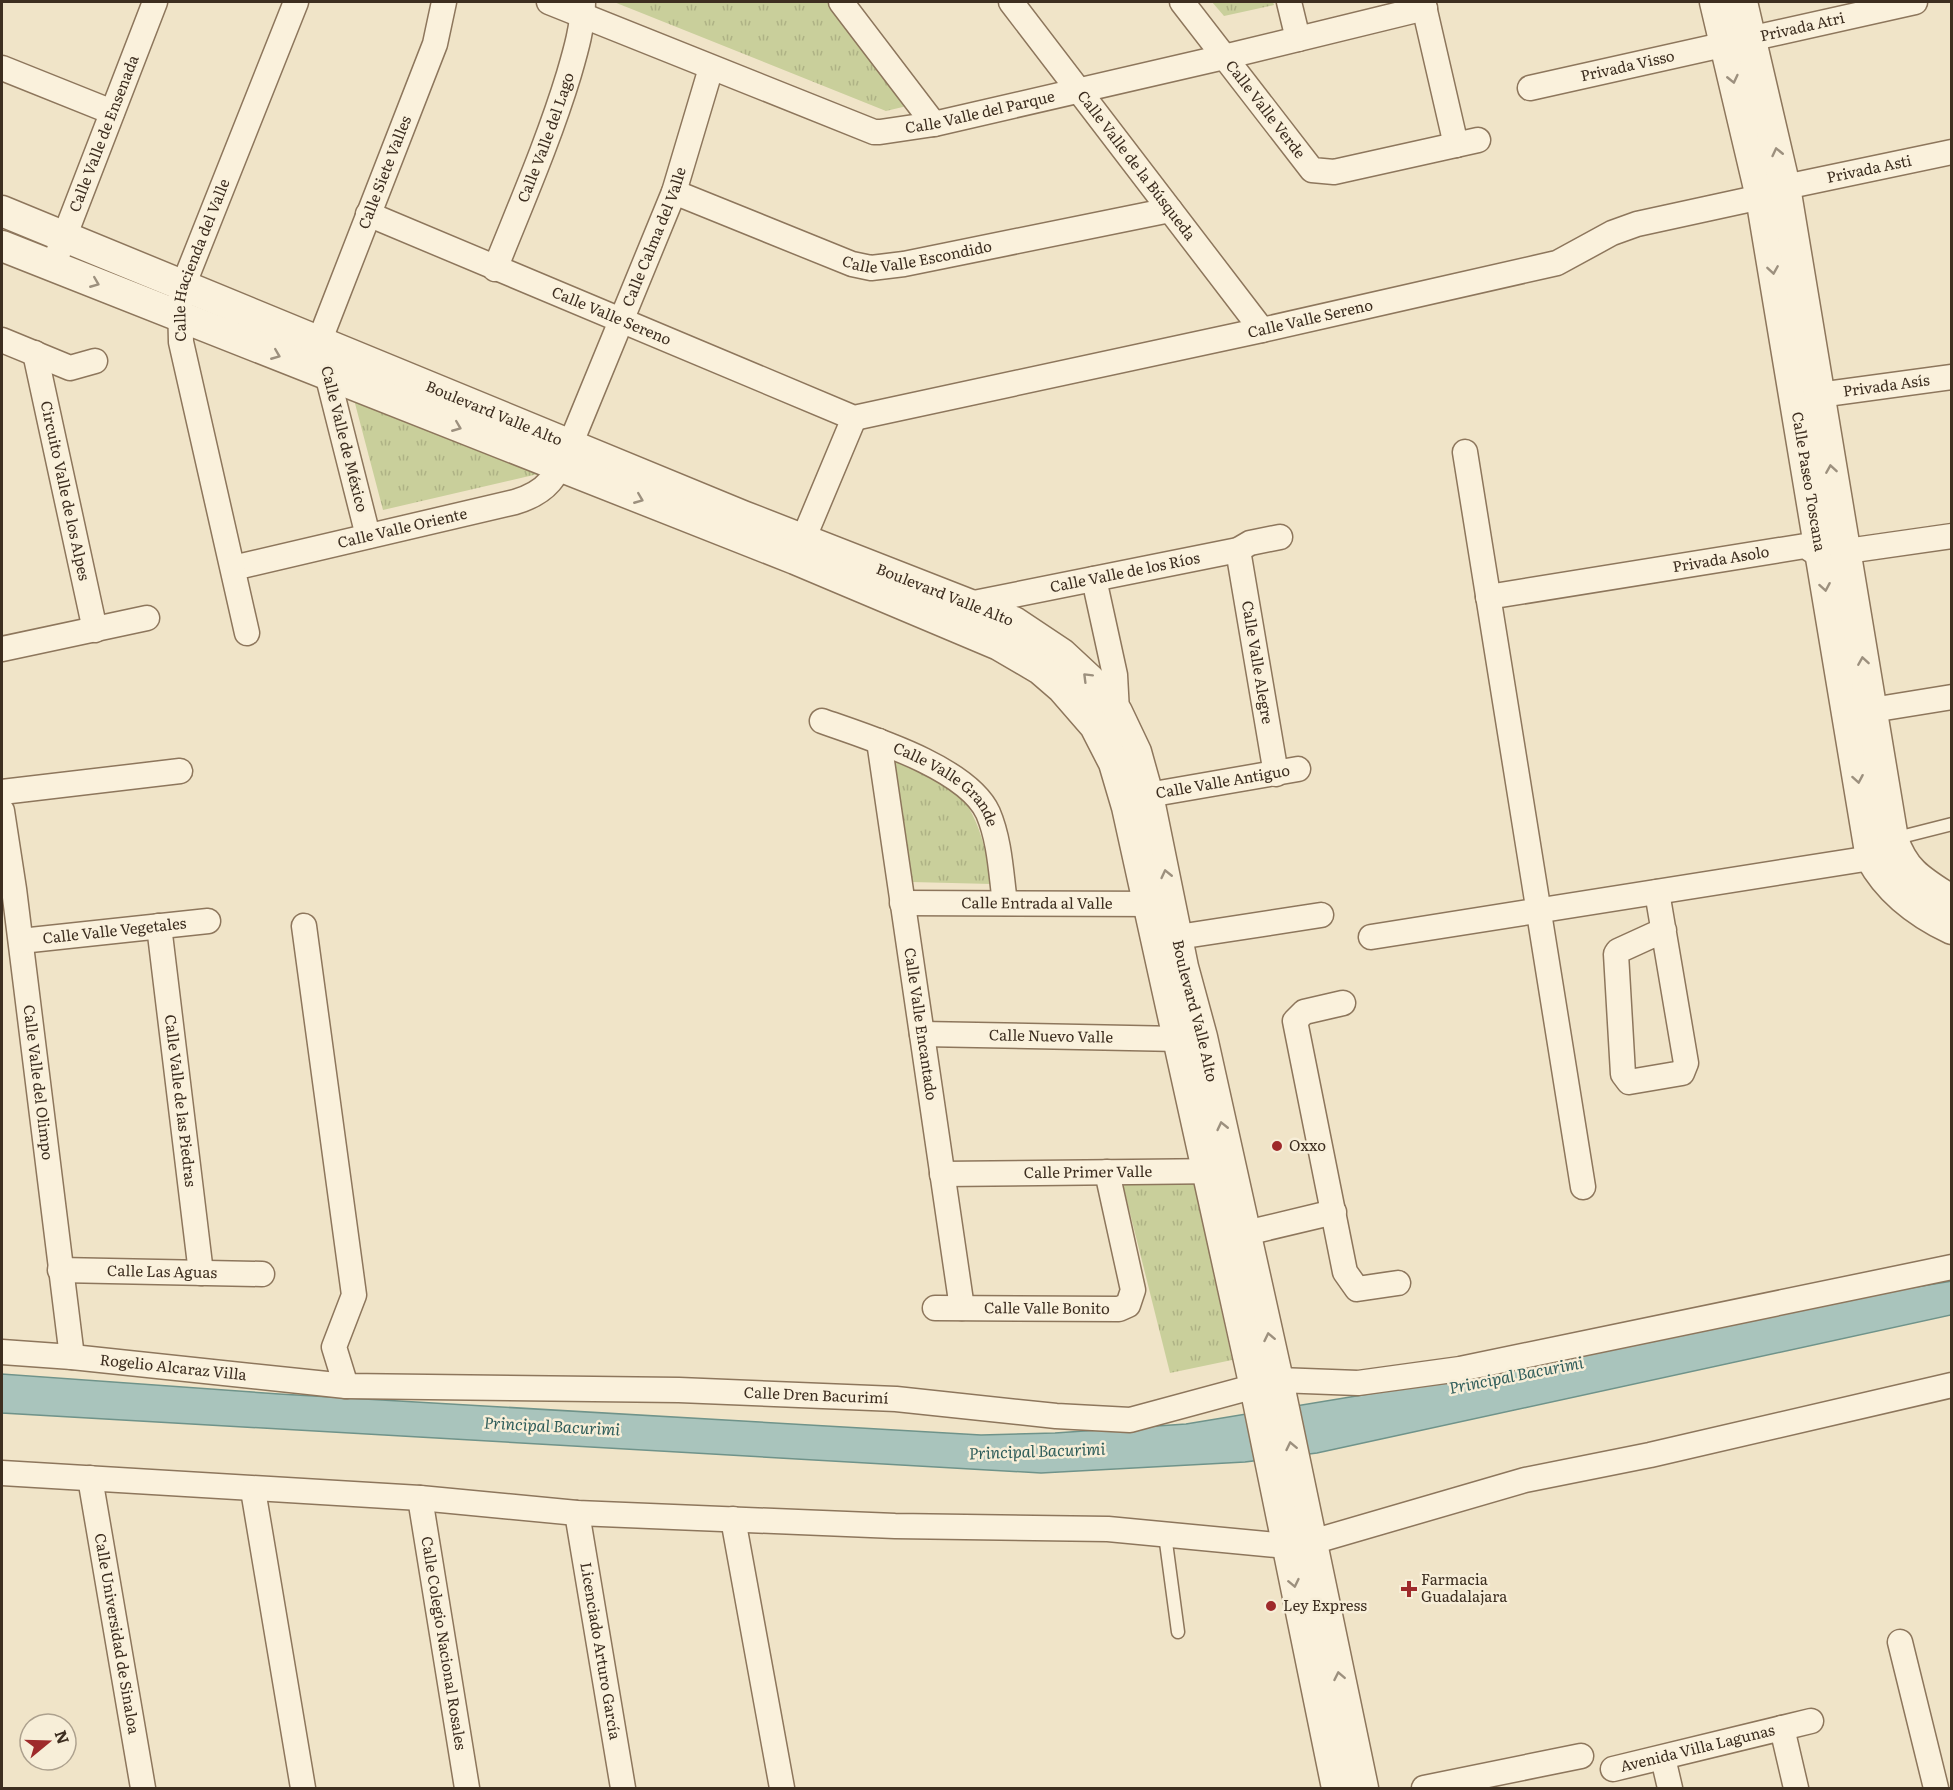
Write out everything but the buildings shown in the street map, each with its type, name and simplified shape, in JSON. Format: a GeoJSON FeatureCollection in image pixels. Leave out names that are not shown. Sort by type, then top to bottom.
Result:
{"type":"FeatureCollection","features":[{"type":"Feature","properties":{"kind":"street","name":"Calle Valle de Ensenada"},"geometry":{"type":"LineString","coordinates":[[53,267],[154,2]]}},
{"type":"Feature","properties":{"kind":"street","name":"Calle Hacienda del Valle"},"geometry":{"type":"LineString","coordinates":[[247,633],[181,342],[180,317],[183,286],[296,2]]}},
{"type":"Feature","properties":{"kind":"street","name":"Calle Siete Valles"},"geometry":{"type":"LineString","coordinates":[[319,342],[435,44],[444,2]]}},
{"type":"Feature","properties":{"kind":"street","name":"Calle Valle del Parque"},"geometry":{"type":"LineString","coordinates":[[549,2],[583,8],[711,68],[874,132],[934,123],[1079,91],[1298,39],[1424,5]]}},
{"type":"Feature","properties":{"kind":"street"},"geometry":{"type":"LineString","coordinates":[[841,2],[934,123]]}},
{"type":"Feature","properties":{"kind":"street","name":"Calle Valle de la Búsqueda"},"geometry":{"type":"LineString","coordinates":[[1011,2],[1262,330]]}},
{"type":"Feature","properties":{"kind":"street","name":"Calle Valle Verde"},"geometry":{"type":"LineString","coordinates":[[1182,2],[1312,170],[1334,172],[1467,143],[1424,5]]}},
{"type":"Feature","properties":{"kind":"street"},"geometry":{"type":"LineString","coordinates":[[1289,2],[1298,39]]}},
{"type":"Feature","properties":{"kind":"street","name":"Calle Paseo Toscana"},"geometry":{"type":"LineString","coordinates":[[1716,2],[1738,41],[1819,395],[1832,553],[1872,710],[1882,848]]}},
{"type":"Feature","properties":{"kind":"street","name":"Calle Paseo Toscana"},"geometry":{"type":"LineString","coordinates":[[1738,41],[1742,2]]}},
{"type":"Feature","properties":{"kind":"street","name":"Privada Atri"},"geometry":{"type":"LineString","coordinates":[[1738,41],[1915,2]]}},
{"type":"Feature","properties":{"kind":"street","name":"Calle Valle del Lago"},"geometry":{"type":"LineString","coordinates":[[495,269],[558,112],[583,8]]}},
{"type":"Feature","properties":{"kind":"street","name":"Privada Visso"},"geometry":{"type":"LineString","coordinates":[[1530,88],[1738,41]]}},
{"type":"Feature","properties":{"kind":"street"},"geometry":{"type":"LineString","coordinates":[[2,68],[112,112]]}},
{"type":"Feature","properties":{"kind":"street","name":"Calle Calma del Valle"},"geometry":{"type":"LineString","coordinates":[[565,456],[674,192],[711,68]]}},
{"type":"Feature","properties":{"kind":"street","name":"Privada Asti"},"geometry":{"type":"LineString","coordinates":[[1773,192],[1952,152]]}},
{"type":"Feature","properties":{"kind":"street","name":"Calle Valle Escondido"},"geometry":{"type":"LineString","coordinates":[[674,192],[852,264],[871,268],[904,264],[1170,210]]}},
{"type":"Feature","properties":{"kind":"street","name":"Calle Valle Sereno"},"geometry":{"type":"LineString","coordinates":[[368,214],[854,418],[1262,330],[1557,263],[1612,233],[1637,224],[1773,192]]}},
{"type":"Feature","properties":{"kind":"street","name":"Calle Paseo Toscana"},"geometry":{"type":"LineString","coordinates":[[1773,192],[1888,884],[1911,905],[1950,918]]}},
{"type":"Feature","properties":{"kind":"street","name":"Boulevard Valle Alto"},"geometry":{"type":"LineString","coordinates":[[2,211],[319,342],[565,456]]}},
{"type":"Feature","properties":{"kind":"street","name":"Boulevard Valle Alto"},"geometry":{"type":"LineString","coordinates":[[2,246],[329,376],[565,456],[800,548],[969,604],[1014,622],[1062,654],[1090,680],[1116,712],[1136,752],[1148,795],[1180,1039],[1220,1170],[1246,1233],[1268,1390]]}},
{"type":"Feature","properties":{"kind":"street"},"geometry":{"type":"LineString","coordinates":[[2,340],[70,368],[95,361]]}},
{"type":"Feature","properties":{"kind":"street","name":"Calle Valle de México"},"geometry":{"type":"LineString","coordinates":[[319,342],[368,536]]}},
{"type":"Feature","properties":{"kind":"street","name":"Circuito Valle de los Alpes"},"geometry":{"type":"LineString","coordinates":[[35,353],[95,630]]}},
{"type":"Feature","properties":{"kind":"street","name":"Privada Asís"},"geometry":{"type":"LineString","coordinates":[[1819,395],[1952,377]]}},
{"type":"Feature","properties":{"kind":"street"},"geometry":{"type":"LineString","coordinates":[[800,548],[854,418]]}},
{"type":"Feature","properties":{"kind":"street"},"geometry":{"type":"LineString","coordinates":[[1465,452],[1583,1187]]}},
{"type":"Feature","properties":{"kind":"street","name":"Calle Valle Oriente"},"geometry":{"type":"LineString","coordinates":[[232,568],[536,496],[551,482],[565,456]]}},
{"type":"Feature","properties":{"kind":"street","name":"Privada Asolo"},"geometry":{"type":"LineString","coordinates":[[1488,597],[1805,546],[1832,553],[1952,536]]}},
{"type":"Feature","properties":{"kind":"street","name":"Calle Valle de los Ríos"},"geometry":{"type":"LineString","coordinates":[[969,604],[1238,549],[1250,543],[1280,537]]}},
{"type":"Feature","properties":{"kind":"street","name":"Boulevard Valle Alto"},"geometry":{"type":"LineString","coordinates":[[800,548],[999,645],[1040,669],[1062,688],[1095,726],[1114,763],[1161,904],[1178,937],[1220,1170],[1300,1544]]}},
{"type":"Feature","properties":{"kind":"street","name":"Calle Valle Alegre"},"geometry":{"type":"LineString","coordinates":[[1238,549],[1287,772]]}},
{"type":"Feature","properties":{"kind":"street"},"geometry":{"type":"LineString","coordinates":[[1094,579],[1115,675],[1116,712]]}},
{"type":"Feature","properties":{"kind":"street"},"geometry":{"type":"LineString","coordinates":[[2,649],[147,618]]}},
{"type":"Feature","properties":{"kind":"street"},"geometry":{"type":"LineString","coordinates":[[1872,710],[1952,697]]}},
{"type":"Feature","properties":{"kind":"street","name":"Calle Valle Grande"},"geometry":{"type":"LineString","coordinates":[[822,721],[879,741],[940,769],[971,791],[987,811],[996,838],[1005,903]]}},
{"type":"Feature","properties":{"kind":"street","name":"Calle Valle Encantado"},"geometry":{"type":"LineString","coordinates":[[879,741],[962,1308]]}},
{"type":"Feature","properties":{"kind":"street"},"geometry":{"type":"LineString","coordinates":[[2,792],[180,771]]}},
{"type":"Feature","properties":{"kind":"street","name":"Calle Valle Antiguo"},"geometry":{"type":"LineString","coordinates":[[1148,795],[1287,772]]}},
{"type":"Feature","properties":{"kind":"street","name":"Calle Valle del Olimpo"},"geometry":{"type":"LineString","coordinates":[[2,811],[21,941],[72,1357]]}},
{"type":"Feature","properties":{"kind":"street"},"geometry":{"type":"LineString","coordinates":[[1371,937],[1657,892],[1882,848]]}},
{"type":"Feature","properties":{"kind":"street"},"geometry":{"type":"LineString","coordinates":[[1657,892],[1664,930],[1686,1068],[1682,1073],[1629,1082],[1623,1074],[1616,954],[1664,930]]}},
{"type":"Feature","properties":{"kind":"street","name":"Calle Entrada al Valle"},"geometry":{"type":"LineString","coordinates":[[902,903],[1161,904]]}},
{"type":"Feature","properties":{"kind":"street"},"geometry":{"type":"LineString","coordinates":[[1178,937],[1321,915]]}},
{"type":"Feature","properties":{"kind":"street","name":"Calle Valle Vegetales"},"geometry":{"type":"LineString","coordinates":[[21,941],[208,921]]}},
{"type":"Feature","properties":{"kind":"street","name":"Calle Valle de las Piedras"},"geometry":{"type":"LineString","coordinates":[[159,926],[201,1273]]}},
{"type":"Feature","properties":{"kind":"street"},"geometry":{"type":"LineString","coordinates":[[303,1382],[334,1347],[354,1295],[304,927]]}},
{"type":"Feature","properties":{"kind":"street"},"geometry":{"type":"LineString","coordinates":[[1343,1003],[1304,1012],[1295,1021],[1345,1272],[1357,1288],[1398,1283]]}},
{"type":"Feature","properties":{"kind":"street","name":"Calle Nuevo Valle"},"geometry":{"type":"LineString","coordinates":[[922,1034],[1180,1039]]}},
{"type":"Feature","properties":{"kind":"street","name":"Calle Primer Valle"},"geometry":{"type":"LineString","coordinates":[[942,1174],[1220,1170]]}},
{"type":"Feature","properties":{"kind":"street","name":"Calle Valle Bonito"},"geometry":{"type":"LineString","coordinates":[[935,1308],[1119,1309],[1128,1305],[1133,1290],[1107,1172]]}},
{"type":"Feature","properties":{"kind":"street"},"geometry":{"type":"LineString","coordinates":[[1246,1233],[1334,1212]]}},
{"type":"Feature","properties":{"kind":"street","name":"Calle Dren Bacurimí"},"geometry":{"type":"LineString","coordinates":[[346,1386],[678,1390],[896,1399],[1056,1416],[1130,1420],[1268,1390],[1358,1383],[1460,1370],[1952,1267]]}},
{"type":"Feature","properties":{"kind":"street","name":"Calle Las Aguas"},"geometry":{"type":"LineString","coordinates":[[60,1270],[262,1274]]}},
{"type":"Feature","properties":{"kind":"street"},"geometry":{"type":"LineString","coordinates":[[334,1347],[346,1386]]}},
{"type":"Feature","properties":{"kind":"street","name":"Rogelio Alcaraz Villa"},"geometry":{"type":"LineString","coordinates":[[2,1352],[72,1357],[346,1386]]}},
{"type":"Feature","properties":{"kind":"street"},"geometry":{"type":"LineString","coordinates":[[2,1473],[253,1490],[420,1498],[577,1513],[895,1526],[1108,1529],[1300,1544],[1525,1480],[1650,1455],[1952,1384]]}},
{"type":"Feature","properties":{"kind":"street","name":"Calle Universidad de Sinaloa"},"geometry":{"type":"LineString","coordinates":[[90,1478],[143,1788]]}},
{"type":"Feature","properties":{"kind":"street"},"geometry":{"type":"LineString","coordinates":[[253,1490],[303,1788]]}},
{"type":"Feature","properties":{"kind":"street","name":"Calle Colegio Nacional Rosales"},"geometry":{"type":"LineString","coordinates":[[420,1498],[467,1788]]}},
{"type":"Feature","properties":{"kind":"street","name":"Licenciado Arturo García"},"geometry":{"type":"LineString","coordinates":[[577,1513],[623,1788]]}},
{"type":"Feature","properties":{"kind":"street"},"geometry":{"type":"LineString","coordinates":[[733,1519],[782,1788]]}},
{"type":"Feature","properties":{"kind":"street"},"geometry":{"type":"LineString","coordinates":[[1300,1544],[1327,1742],[1337,1788]]}},
{"type":"Feature","properties":{"kind":"street"},"geometry":{"type":"LineString","coordinates":[[1300,1544],[1363,1788]]}},
{"type":"Feature","properties":{"kind":"street"},"geometry":{"type":"LineString","coordinates":[[1900,1642],[1936,1788]]}},
{"type":"Feature","properties":{"kind":"street","name":"Avenida Villa Lagunas"},"geometry":{"type":"LineString","coordinates":[[1613,1769],[1811,1721]]}},
{"type":"Feature","properties":{"kind":"street"},"geometry":{"type":"LineString","coordinates":[[1782,1728],[1796,1788]]}},
{"type":"Feature","properties":{"kind":"street"},"geometry":{"type":"LineString","coordinates":[[1424,1788],[1581,1756]]}},
{"type":"Feature","properties":{"kind":"street"},"geometry":{"type":"LineString","coordinates":[[1663,1758],[1670,1788]]}},
{"type":"Feature","properties":{"kind":"lane"},"geometry":{"type":"LineString","coordinates":[[1882,848],[1952,824]]}},
{"type":"Feature","properties":{"kind":"lane"},"geometry":{"type":"LineString","coordinates":[[1165,1535],[1178,1632]]}},
{"type":"Feature","properties":{"kind":"green space"},"geometry":{"type":"Polygon","coordinates":[[[614,2],[829,2],[907,106],[886,111],[614,2]]]}},
{"type":"Feature","properties":{"kind":"green space"},"geometry":{"type":"Polygon","coordinates":[[[1212,2],[1273,2],[1274,5],[1224,16],[1212,2]]]}},
{"type":"Feature","properties":{"kind":"green space"},"geometry":{"type":"Polygon","coordinates":[[[352,392],[551,471],[383,510],[352,392]]]}},
{"type":"Feature","properties":{"kind":"green space"},"geometry":{"type":"Polygon","coordinates":[[[894,755],[937,773],[961,795],[982,837],[992,884],[911,882],[894,755]]]}},
{"type":"Feature","properties":{"kind":"green space"},"geometry":{"type":"Polygon","coordinates":[[[1122,1181],[1194,1182],[1232,1360],[1170,1373],[1122,1181]]]}},
{"type":"Feature","properties":{"kind":"water","name":"Principal Bacurimi"},"geometry":{"type":"Polygon","coordinates":[[[1952,1281],[1951,1315],[1317,1453],[1245,1462],[1041,1473],[2,1413],[2,1374],[279,1394],[981,1435],[1055,1433],[1186,1424],[1447,1381],[1785,1309],[1952,1281]]]}},
{"type":"Feature","properties":{"kind":"place","name":"Oxxo"},"geometry":{"type":"Point","coordinates":[1277,1146]}},
{"type":"Feature","properties":{"kind":"place","name":"Farmacia Guadalajara"},"geometry":{"type":"Point","coordinates":[1409,1589]}},
{"type":"Feature","properties":{"kind":"place","name":"Ley Express"},"geometry":{"type":"Point","coordinates":[1271,1606]}}]}
